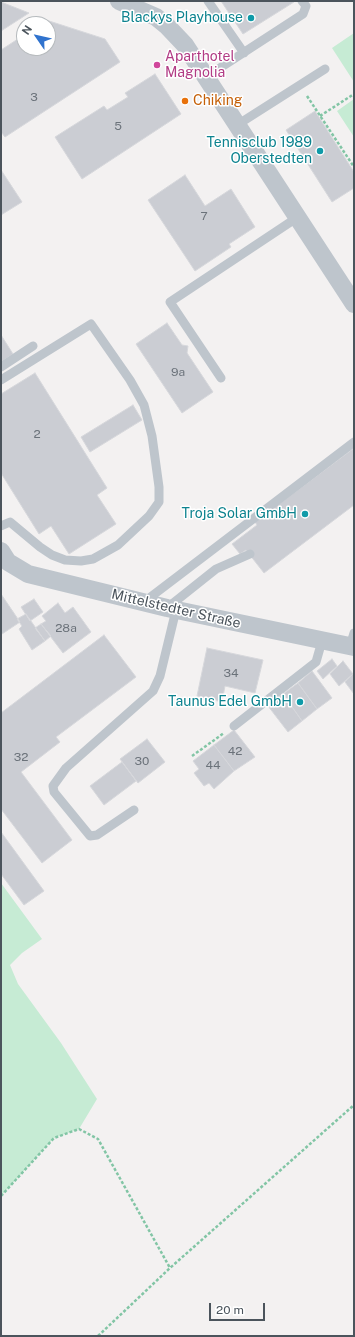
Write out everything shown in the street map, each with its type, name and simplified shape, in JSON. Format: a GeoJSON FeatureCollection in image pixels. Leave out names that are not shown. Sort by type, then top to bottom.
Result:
{"type":"FeatureCollection","features":[{"type":"Feature","properties":{"kind":"street"},"geometry":{"type":"LineString","coordinates":[[119,1],[145,11],[167,26],[184,45],[298,216],[354,304]]}},
{"type":"Feature","properties":{"kind":"street","name":"Mittelstedter Straße"},"geometry":{"type":"LineString","coordinates":[[3,559],[28,574],[171,609],[322,641],[353,642]]}},
{"type":"Feature","properties":{"kind":"lane"},"geometry":{"type":"LineString","coordinates":[[208,1],[244,54]]}},
{"type":"Feature","properties":{"kind":"lane"},"geometry":{"type":"LineString","coordinates":[[206,77],[244,54],[303,14],[306,6],[302,1]]}},
{"type":"Feature","properties":{"kind":"lane"},"geometry":{"type":"LineString","coordinates":[[237,125],[325,69]]}},
{"type":"Feature","properties":{"kind":"lane"},"geometry":{"type":"LineString","coordinates":[[221,378],[170,302],[298,216]]}},
{"type":"Feature","properties":{"kind":"lane"},"geometry":{"type":"LineString","coordinates":[[1,380],[91,324],[130,380],[144,405],[152,436],[159,487],[159,502],[149,516],[118,545],[93,559],[81,562],[65,560],[52,555],[10,522],[1,526]]}},
{"type":"Feature","properties":{"kind":"lane"},"geometry":{"type":"LineString","coordinates":[[1,366],[33,346]]}},
{"type":"Feature","properties":{"kind":"lane"},"geometry":{"type":"LineString","coordinates":[[144,602],[354,442]]}},
{"type":"Feature","properties":{"kind":"lane"},"geometry":{"type":"LineString","coordinates":[[134,810],[98,835],[90,836],[54,792],[53,786],[66,768],[153,691],[160,676],[171,609],[216,570],[250,554]]}},
{"type":"Feature","properties":{"kind":"lane"},"geometry":{"type":"LineString","coordinates":[[234,726],[316,662],[322,641]]}},
{"type":"Feature","properties":{"kind":"path"},"geometry":{"type":"LineString","coordinates":[[301,85],[354,167]]}},
{"type":"Feature","properties":{"kind":"path"},"geometry":{"type":"LineString","coordinates":[[320,116],[354,94]]}},
{"type":"Feature","properties":{"kind":"path"},"geometry":{"type":"LineString","coordinates":[[192,756],[234,726]]}},
{"type":"Feature","properties":{"kind":"path"},"geometry":{"type":"LineString","coordinates":[[98,1336],[170,1268],[354,1105]]}},
{"type":"Feature","properties":{"kind":"path"},"geometry":{"type":"LineString","coordinates":[[1,1196],[54,1138],[79,1129],[98,1139],[170,1268]]}},
{"type":"Feature","properties":{"kind":"green space"},"geometry":{"type":"Polygon","coordinates":[[[354,33],[354,82],[332,48],[354,33]]]}},
{"type":"Feature","properties":{"kind":"green space"},"geometry":{"type":"Polygon","coordinates":[[[354,99],[354,137],[337,111],[354,99]]]}},
{"type":"Feature","properties":{"kind":"green space"},"geometry":{"type":"Polygon","coordinates":[[[1,883],[42,939],[22,953],[10,965],[18,984],[61,1043],[97,1099],[79,1129],[54,1138],[1,1196],[1,883]]]}},
{"type":"Feature","properties":{"kind":"building","name":"Blackys Playhouse"},"geometry":{"type":"Polygon","coordinates":[[[221,1],[294,1],[294,2],[243,34],[221,1]]]}},
{"type":"Feature","properties":{"kind":"building"},"geometry":{"type":"Polygon","coordinates":[[[1,2],[29,13],[24,16],[16,16],[16,21],[1,31],[1,2]]]}},
{"type":"Feature","properties":{"kind":"building"},"geometry":{"type":"Polygon","coordinates":[[[56,23],[105,39],[120,62],[5,137],[1,132],[1,50],[16,40],[16,56],[56,56],[56,23]]]}},
{"type":"Feature","properties":{"kind":"building"},"geometry":{"type":"Polygon","coordinates":[[[155,74],[181,114],[82,179],[55,137],[104,106],[107,110],[128,97],[125,93],[155,74]]]}},
{"type":"Feature","properties":{"kind":"building","name":"Tennisclub 1989 Oberstedten"},"geometry":{"type":"Polygon","coordinates":[[[315,111],[354,172],[354,188],[332,202],[286,130],[315,111]]]}},
{"type":"Feature","properties":{"kind":"building"},"geometry":{"type":"Polygon","coordinates":[[[1,170],[22,202],[1,215],[1,170]]]}},
{"type":"Feature","properties":{"kind":"building"},"geometry":{"type":"Polygon","coordinates":[[[185,175],[205,206],[231,189],[255,227],[229,244],[231,247],[195,271],[148,200],[185,175]]]}},
{"type":"Feature","properties":{"kind":"building"},"geometry":{"type":"Polygon","coordinates":[[[167,323],[182,345],[188,346],[187,353],[213,392],[182,413],[136,344],[167,323]]]}},
{"type":"Feature","properties":{"kind":"building"},"geometry":{"type":"Polygon","coordinates":[[[1,335],[13,354],[1,362],[1,335]]]}},
{"type":"Feature","properties":{"kind":"building"},"geometry":{"type":"Polygon","coordinates":[[[35,373],[107,488],[97,495],[116,524],[69,554],[51,526],[39,534],[1,473],[1,394],[35,373]]]}},
{"type":"Feature","properties":{"kind":"building"},"geometry":{"type":"Polygon","coordinates":[[[133,405],[142,420],[90,452],[81,437],[133,405]]]}},
{"type":"Feature","properties":{"kind":"building","name":"Troja Solar GmbH"},"geometry":{"type":"Polygon","coordinates":[[[354,448],[354,505],[264,573],[246,550],[240,554],[232,544],[257,525],[255,522],[354,448]]]}},
{"type":"Feature","properties":{"kind":"building"},"geometry":{"type":"Polygon","coordinates":[[[1,594],[20,622],[2,634],[1,632],[1,594]]]}},
{"type":"Feature","properties":{"kind":"building"},"geometry":{"type":"Polygon","coordinates":[[[34,599],[43,612],[30,621],[21,607],[34,599]]]}},
{"type":"Feature","properties":{"kind":"building"},"geometry":{"type":"Polygon","coordinates":[[[58,603],[65,613],[73,607],[91,632],[63,653],[41,624],[46,621],[42,616],[58,603]]]}},
{"type":"Feature","properties":{"kind":"building"},"geometry":{"type":"Polygon","coordinates":[[[26,614],[45,641],[32,650],[19,629],[22,626],[17,619],[26,614]]]}},
{"type":"Feature","properties":{"kind":"building"},"geometry":{"type":"Polygon","coordinates":[[[41,624],[51,636],[45,641],[35,628],[41,624]]]}},
{"type":"Feature","properties":{"kind":"building"},"geometry":{"type":"Polygon","coordinates":[[[104,635],[136,677],[56,737],[60,742],[21,772],[72,840],[42,863],[1,809],[1,713],[104,635]]]}},
{"type":"Feature","properties":{"kind":"building"},"geometry":{"type":"Polygon","coordinates":[[[207,648],[263,660],[255,693],[225,686],[222,702],[197,696],[207,648]]]}},
{"type":"Feature","properties":{"kind":"building"},"geometry":{"type":"Polygon","coordinates":[[[332,659],[337,666],[323,679],[317,671],[332,659]]]}},
{"type":"Feature","properties":{"kind":"building"},"geometry":{"type":"Polygon","coordinates":[[[343,661],[353,674],[339,686],[330,674],[343,661]]]}},
{"type":"Feature","properties":{"kind":"building"},"geometry":{"type":"Polygon","coordinates":[[[312,671],[332,698],[317,709],[298,683],[312,671]]]}},
{"type":"Feature","properties":{"kind":"building"},"geometry":{"type":"Polygon","coordinates":[[[354,673],[354,694],[345,682],[354,673]]]}},
{"type":"Feature","properties":{"kind":"building","name":"Taunus Edel GmbH"},"geometry":{"type":"Polygon","coordinates":[[[298,683],[317,709],[302,721],[283,694],[298,683]]]}},
{"type":"Feature","properties":{"kind":"building"},"geometry":{"type":"Polygon","coordinates":[[[283,694],[302,721],[288,732],[268,706],[283,694]]]}},
{"type":"Feature","properties":{"kind":"building"},"geometry":{"type":"Polygon","coordinates":[[[234,730],[255,757],[234,771],[214,745],[234,730]]]}},
{"type":"Feature","properties":{"kind":"building"},"geometry":{"type":"Polygon","coordinates":[[[147,739],[165,762],[138,783],[120,759],[147,739]]]}},
{"type":"Feature","properties":{"kind":"building"},"geometry":{"type":"Polygon","coordinates":[[[214,745],[234,771],[214,789],[209,783],[204,786],[194,773],[199,769],[193,761],[214,745]]]}},
{"type":"Feature","properties":{"kind":"building"},"geometry":{"type":"Polygon","coordinates":[[[122,762],[136,781],[104,805],[90,786],[122,762]]]}},
{"type":"Feature","properties":{"kind":"building"},"geometry":{"type":"Polygon","coordinates":[[[1,832],[44,891],[24,905],[1,874],[1,832]]]}},
{"type":"Feature","properties":{"kind":"place","name":"Blackys Playhouse"},"geometry":{"type":"Point","coordinates":[251,18]}},
{"type":"Feature","properties":{"kind":"place","name":"Aparthotel Magnolia"},"geometry":{"type":"Point","coordinates":[157,65]}},
{"type":"Feature","properties":{"kind":"place","name":"Chiking"},"geometry":{"type":"Point","coordinates":[185,101]}},
{"type":"Feature","properties":{"kind":"place","name":"Tennisclub 1989 Oberstedten"},"geometry":{"type":"Point","coordinates":[320,151]}},
{"type":"Feature","properties":{"kind":"place","name":"Troja Solar GmbH"},"geometry":{"type":"Point","coordinates":[305,514]}},
{"type":"Feature","properties":{"kind":"place","name":"Taunus Edel GmbH"},"geometry":{"type":"Point","coordinates":[300,702]}}]}
